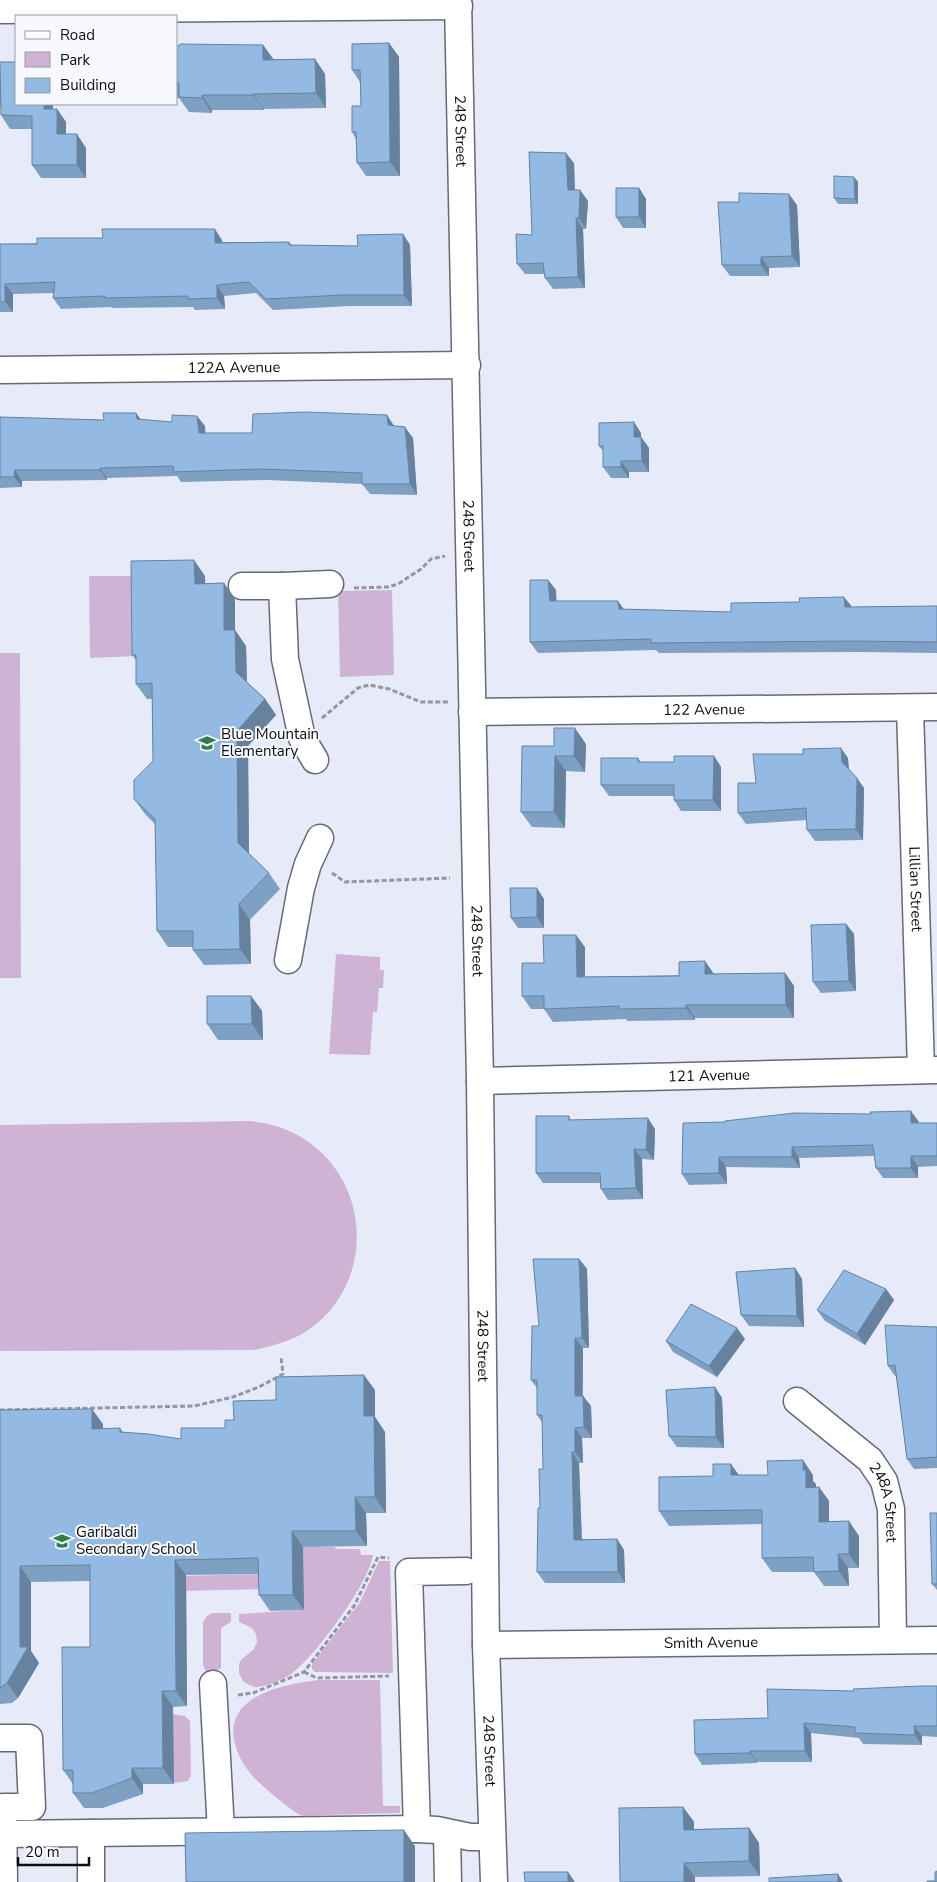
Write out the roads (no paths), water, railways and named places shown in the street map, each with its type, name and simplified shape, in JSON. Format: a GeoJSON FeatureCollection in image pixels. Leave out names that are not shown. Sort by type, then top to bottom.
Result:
{"type":"FeatureCollection","features":[{"type":"Feature","properties":{"kind":"street"},"geometry":{"type":"LineString","coordinates":[[0,10],[459,3]]}},
{"type":"Feature","properties":{"kind":"street","name":"248 Street"},"geometry":{"type":"LineString","coordinates":[[459,3],[467,365],[461,707],[480,1080],[486,1644],[494,1882]]}},
{"type":"Feature","properties":{"kind":"street","name":"122A Avenue"},"geometry":{"type":"LineString","coordinates":[[0,370],[467,365]]}},
{"type":"Feature","properties":{"kind":"street"},"geometry":{"type":"LineString","coordinates":[[242,586],[330,584]]}},
{"type":"Feature","properties":{"kind":"street"},"geometry":{"type":"LineString","coordinates":[[282,586],[285,659],[302,738],[315,760]]}},
{"type":"Feature","properties":{"kind":"street","name":"122 Avenue"},"geometry":{"type":"LineString","coordinates":[[461,707],[937,707]]}},
{"type":"Feature","properties":{"kind":"street","name":"Lillian Street"},"geometry":{"type":"LineString","coordinates":[[910,708],[929,1070]]}},
{"type":"Feature","properties":{"kind":"street"},"geometry":{"type":"LineString","coordinates":[[288,960],[301,888],[315,849]]}},
{"type":"Feature","properties":{"kind":"street","name":"121 Avenue"},"geometry":{"type":"LineString","coordinates":[[480,1080],[929,1070]]}},
{"type":"Feature","properties":{"kind":"street","name":"248A Street"},"geometry":{"type":"LineString","coordinates":[[797,1401],[870,1460],[884,1481],[891,1509],[893,1640]]}},
{"type":"Feature","properties":{"kind":"street"},"geometry":{"type":"LineString","coordinates":[[417,1829],[409,1572],[466,1571]]}},
{"type":"Feature","properties":{"kind":"street","name":"Smith Avenue"},"geometry":{"type":"LineString","coordinates":[[486,1644],[937,1640]]}},
{"type":"Feature","properties":{"kind":"street"},"geometry":{"type":"LineString","coordinates":[[214,1691],[220,1831]]}},
{"type":"Feature","properties":{"kind":"street"},"geometry":{"type":"LineString","coordinates":[[0,1738],[29,1738],[32,1808],[2,1808],[4,1882]]}},
{"type":"Feature","properties":{"kind":"street"},"geometry":{"type":"LineString","coordinates":[[4,1834],[417,1829],[436,1830],[470,1837],[492,1837]]}},
{"type":"Feature","properties":{"kind":"street"},"geometry":{"type":"LineString","coordinates":[[91,1833],[92,1882]]}},
{"type":"Feature","properties":{"kind":"street"},"geometry":{"type":"LineString","coordinates":[[447,1833],[448,1882]]}},
{"type":"Feature","properties":{"kind":"place","name":"Blue Mountain Elementary"},"geometry":{"type":"Point","coordinates":[207,743]}},
{"type":"Feature","properties":{"kind":"place","name":"Garibaldi Secondary School"},"geometry":{"type":"Point","coordinates":[62,1541]}}]}
